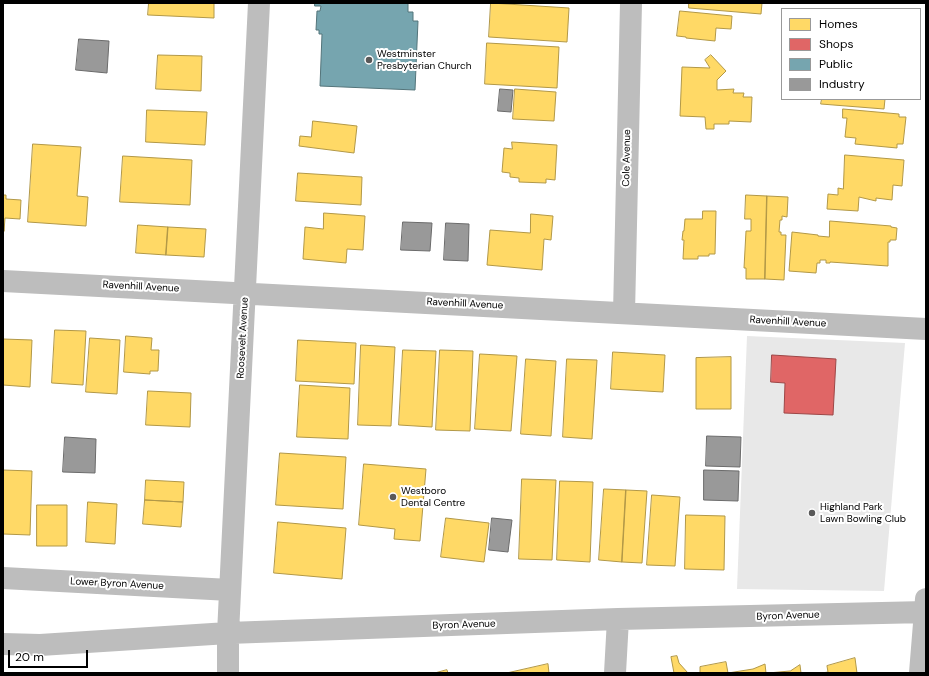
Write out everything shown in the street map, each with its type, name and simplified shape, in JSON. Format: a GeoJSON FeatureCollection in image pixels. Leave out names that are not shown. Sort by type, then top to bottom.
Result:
{"type":"FeatureCollection","features":[{"type":"Feature","properties":{"kind":"street","name":"Roosevelt Avenue"},"geometry":{"type":"LineString","coordinates":[[228,673],[230,590],[259,3]]}},
{"type":"Feature","properties":{"kind":"street","name":"Cole Avenue"},"geometry":{"type":"LineString","coordinates":[[624,313],[630,3]]}},
{"type":"Feature","properties":{"kind":"street","name":"Ravenhill Avenue"},"geometry":{"type":"LineString","coordinates":[[3,280],[926,329]]}},
{"type":"Feature","properties":{"kind":"street","name":"Lower Byron Avenue"},"geometry":{"type":"LineString","coordinates":[[3,578],[230,590]]}},
{"type":"Feature","properties":{"kind":"street","name":"Byron Avenue"},"geometry":{"type":"LineString","coordinates":[[3,644],[40,645],[228,634],[926,608]]}},
{"type":"Feature","properties":{"kind":"street"},"geometry":{"type":"LineString","coordinates":[[920,673],[926,608]]}},
{"type":"Feature","properties":{"kind":"street"},"geometry":{"type":"LineString","coordinates":[[614,673],[618,620]]}},
{"type":"Feature","properties":{"kind":"shaded area"},"geometry":{"type":"Polygon","coordinates":[[[747,336],[905,343],[884,591],[737,589],[747,336]]]}},
{"type":"Feature","properties":{"kind":"building: Homes"},"geometry":{"type":"Polygon","coordinates":[[[149,3],[214,3],[214,18],[148,15],[149,3]]]}},
{"type":"Feature","properties":{"kind":"building: Homes"},"geometry":{"type":"Polygon","coordinates":[[[491,3],[569,8],[567,42],[489,37],[491,3]]]}},
{"type":"Feature","properties":{"kind":"building: Homes"},"geometry":{"type":"Polygon","coordinates":[[[689,3],[762,3],[761,14],[689,8],[689,3]]]}},
{"type":"Feature","properties":{"kind":"building: Homes"},"geometry":{"type":"Polygon","coordinates":[[[680,11],[732,16],[731,29],[716,28],[715,41],[677,36],[680,11]]]}},
{"type":"Feature","properties":{"kind":"building: Homes"},"geometry":{"type":"Polygon","coordinates":[[[487,43],[559,47],[557,88],[485,84],[487,43]]]}},
{"type":"Feature","properties":{"kind":"building: Homes"},"geometry":{"type":"Polygon","coordinates":[[[158,55],[202,56],[201,91],[156,89],[158,55]]]}},
{"type":"Feature","properties":{"kind":"building: Homes"},"geometry":{"type":"Polygon","coordinates":[[[711,55],[726,71],[717,80],[717,90],[734,89],[733,93],[744,93],[743,97],[752,97],[751,122],[729,121],[729,124],[714,124],[714,129],[706,129],[705,117],[680,116],[682,67],[710,68],[705,60],[711,55]]]}},
{"type":"Feature","properties":{"kind":"building: Homes"},"geometry":{"type":"Polygon","coordinates":[[[515,89],[556,92],[554,121],[513,119],[515,89]]]}},
{"type":"Feature","properties":{"kind":"building: Homes"},"geometry":{"type":"Polygon","coordinates":[[[822,100],[885,100],[884,109],[821,104],[822,100]]]}},
{"type":"Feature","properties":{"kind":"building: Homes"},"geometry":{"type":"Polygon","coordinates":[[[843,109],[899,114],[899,117],[906,117],[903,144],[897,144],[897,148],[855,144],[856,138],[845,137],[847,118],[843,118],[843,109]]]}},
{"type":"Feature","properties":{"kind":"building: Homes"},"geometry":{"type":"Polygon","coordinates":[[[147,110],[207,112],[205,145],[146,142],[147,110]]]}},
{"type":"Feature","properties":{"kind":"building: Homes"},"geometry":{"type":"Polygon","coordinates":[[[313,121],[357,126],[354,153],[299,146],[300,136],[311,137],[313,121]]]}},
{"type":"Feature","properties":{"kind":"building: Homes"},"geometry":{"type":"Polygon","coordinates":[[[512,142],[557,145],[555,180],[546,179],[546,183],[519,182],[519,178],[510,177],[510,173],[502,172],[504,148],[512,149],[512,142]]]}},
{"type":"Feature","properties":{"kind":"building: Homes"},"geometry":{"type":"Polygon","coordinates":[[[33,144],[81,147],[77,196],[88,197],[86,226],[28,222],[33,144]]]}},
{"type":"Feature","properties":{"kind":"building: Homes"},"geometry":{"type":"Polygon","coordinates":[[[845,155],[904,160],[902,186],[893,185],[892,200],[876,198],[876,201],[859,197],[858,211],[827,209],[828,194],[838,195],[838,188],[843,189],[845,155]]]}},
{"type":"Feature","properties":{"kind":"building: Homes"},"geometry":{"type":"Polygon","coordinates":[[[123,156],[192,160],[190,205],[120,202],[123,156]]]}},
{"type":"Feature","properties":{"kind":"building: Homes"},"geometry":{"type":"Polygon","coordinates":[[[298,173],[362,177],[361,205],[296,201],[298,173]]]}},
{"type":"Feature","properties":{"kind":"building: Homes"},"geometry":{"type":"Polygon","coordinates":[[[3,195],[6,195],[6,199],[21,200],[20,219],[5,218],[4,231],[3,195]]]}},
{"type":"Feature","properties":{"kind":"building: Homes"},"geometry":{"type":"Polygon","coordinates":[[[746,195],[767,196],[765,279],[746,279],[746,268],[744,268],[746,231],[751,231],[751,219],[745,219],[746,195]]]}},
{"type":"Feature","properties":{"kind":"building: Homes"},"geometry":{"type":"Polygon","coordinates":[[[767,196],[788,197],[787,217],[782,216],[782,220],[780,220],[779,232],[781,232],[781,235],[786,235],[784,280],[765,279],[767,196]]]}},
{"type":"Feature","properties":{"kind":"building: Homes"},"geometry":{"type":"Polygon","coordinates":[[[703,211],[716,211],[715,254],[709,254],[709,256],[698,256],[698,259],[683,259],[684,240],[682,240],[685,219],[702,219],[703,211]]]}},
{"type":"Feature","properties":{"kind":"building: Homes"},"geometry":{"type":"Polygon","coordinates":[[[324,213],[365,216],[363,250],[347,249],[346,263],[303,259],[305,227],[323,229],[324,213]]]}},
{"type":"Feature","properties":{"kind":"building: Homes"},"geometry":{"type":"Polygon","coordinates":[[[531,214],[553,216],[551,240],[544,239],[542,270],[487,265],[490,230],[530,233],[531,214]]]}},
{"type":"Feature","properties":{"kind":"building: Homes"},"geometry":{"type":"Polygon","coordinates":[[[830,221],[891,226],[897,228],[896,240],[890,240],[890,242],[888,242],[888,266],[826,263],[826,260],[820,260],[820,263],[817,263],[816,273],[789,271],[792,232],[829,237],[830,221]]]}},
{"type":"Feature","properties":{"kind":"building: Homes"},"geometry":{"type":"Polygon","coordinates":[[[138,225],[168,227],[166,255],[136,253],[138,225]]]}},
{"type":"Feature","properties":{"kind":"building: Homes"},"geometry":{"type":"Polygon","coordinates":[[[168,227],[206,229],[204,257],[166,255],[168,227]]]}},
{"type":"Feature","properties":{"kind":"building: Homes"},"geometry":{"type":"Polygon","coordinates":[[[55,330],[86,331],[83,385],[52,383],[55,330]]]}},
{"type":"Feature","properties":{"kind":"building: Homes"},"geometry":{"type":"Polygon","coordinates":[[[126,336],[152,338],[151,350],[159,350],[158,371],[150,371],[150,374],[124,372],[126,336]]]}},
{"type":"Feature","properties":{"kind":"building: Homes"},"geometry":{"type":"Polygon","coordinates":[[[90,338],[120,340],[117,394],[86,392],[90,338]]]}},
{"type":"Feature","properties":{"kind":"building: Homes"},"geometry":{"type":"Polygon","coordinates":[[[3,339],[32,340],[30,387],[3,385],[3,339]]]}},
{"type":"Feature","properties":{"kind":"building: Homes"},"geometry":{"type":"Polygon","coordinates":[[[298,340],[356,343],[354,384],[296,381],[298,340]]]}},
{"type":"Feature","properties":{"kind":"building: Homes"},"geometry":{"type":"Polygon","coordinates":[[[361,345],[395,347],[391,426],[358,425],[361,345]]]}},
{"type":"Feature","properties":{"kind":"building: Homes"},"geometry":{"type":"Polygon","coordinates":[[[403,350],[436,351],[432,427],[399,425],[403,350]]]}},
{"type":"Feature","properties":{"kind":"building: Homes"},"geometry":{"type":"Polygon","coordinates":[[[440,350],[473,351],[470,431],[436,430],[440,350]]]}},
{"type":"Feature","properties":{"kind":"building: Homes"},"geometry":{"type":"Polygon","coordinates":[[[613,352],[665,355],[663,392],[611,389],[613,352]]]}},
{"type":"Feature","properties":{"kind":"building: Homes"},"geometry":{"type":"Polygon","coordinates":[[[480,354],[517,356],[511,431],[475,429],[480,354]]]}},
{"type":"Feature","properties":{"kind":"building: Homes"},"geometry":{"type":"Polygon","coordinates":[[[731,357],[731,409],[696,409],[696,358],[731,357]]]}},
{"type":"Feature","properties":{"kind":"building: Homes"},"geometry":{"type":"Polygon","coordinates":[[[526,359],[556,361],[551,436],[521,434],[526,359]]]}},
{"type":"Feature","properties":{"kind":"building: Homes"},"geometry":{"type":"Polygon","coordinates":[[[567,359],[597,360],[592,439],[563,437],[567,359]]]}},
{"type":"Feature","properties":{"kind":"building: Homes"},"geometry":{"type":"Polygon","coordinates":[[[300,385],[350,388],[348,439],[297,437],[300,385]]]}},
{"type":"Feature","properties":{"kind":"building: Homes"},"geometry":{"type":"Polygon","coordinates":[[[148,391],[191,393],[190,427],[146,425],[148,391]]]}},
{"type":"Feature","properties":{"kind":"building: Homes"},"geometry":{"type":"Polygon","coordinates":[[[280,453],[346,457],[343,509],[276,505],[280,453]]]}},
{"type":"Feature","properties":{"kind":"building: Homes","name":"Westboro Dental Centre"},"geometry":{"type":"Polygon","coordinates":[[[364,464],[426,469],[420,541],[394,539],[395,529],[359,525],[364,464]]]}},
{"type":"Feature","properties":{"kind":"building: Homes"},"geometry":{"type":"Polygon","coordinates":[[[3,470],[32,471],[30,535],[3,534],[3,470]]]}},
{"type":"Feature","properties":{"kind":"building: Homes"},"geometry":{"type":"Polygon","coordinates":[[[522,479],[556,480],[552,560],[519,559],[522,479]]]}},
{"type":"Feature","properties":{"kind":"building: Homes"},"geometry":{"type":"Polygon","coordinates":[[[146,480],[184,482],[183,502],[145,500],[146,480]]]}},
{"type":"Feature","properties":{"kind":"building: Homes"},"geometry":{"type":"Polygon","coordinates":[[[560,481],[593,482],[590,562],[557,560],[560,481]]]}},
{"type":"Feature","properties":{"kind":"building: Homes"},"geometry":{"type":"Polygon","coordinates":[[[604,489],[626,490],[622,562],[599,560],[604,489]]]}},
{"type":"Feature","properties":{"kind":"building: Homes"},"geometry":{"type":"Polygon","coordinates":[[[626,490],[647,491],[642,563],[622,562],[626,490]]]}},
{"type":"Feature","properties":{"kind":"building: Homes"},"geometry":{"type":"Polygon","coordinates":[[[652,495],[680,497],[675,566],[647,565],[652,495]]]}},
{"type":"Feature","properties":{"kind":"building: Homes"},"geometry":{"type":"Polygon","coordinates":[[[145,500],[183,502],[181,527],[143,524],[145,500]]]}},
{"type":"Feature","properties":{"kind":"building: Homes"},"geometry":{"type":"Polygon","coordinates":[[[88,502],[117,504],[115,544],[86,542],[88,502]]]}},
{"type":"Feature","properties":{"kind":"building: Homes"},"geometry":{"type":"Polygon","coordinates":[[[37,505],[67,505],[67,546],[37,546],[37,505]]]}},
{"type":"Feature","properties":{"kind":"building: Homes"},"geometry":{"type":"Polygon","coordinates":[[[686,515],[725,516],[724,570],[685,569],[686,515]]]}},
{"type":"Feature","properties":{"kind":"building: Homes"},"geometry":{"type":"Polygon","coordinates":[[[446,518],[489,523],[484,562],[441,557],[446,518]]]}},
{"type":"Feature","properties":{"kind":"building: Homes"},"geometry":{"type":"Polygon","coordinates":[[[278,522],[346,528],[342,579],[274,573],[278,522]]]}},
{"type":"Feature","properties":{"kind":"building: Homes"},"geometry":{"type":"Polygon","coordinates":[[[677,656],[679,663],[688,673],[674,673],[671,657],[677,656]]]}},
{"type":"Feature","properties":{"kind":"building: Homes"},"geometry":{"type":"Polygon","coordinates":[[[855,658],[857,673],[822,673],[828,672],[827,666],[855,658]]]}},
{"type":"Feature","properties":{"kind":"building: Homes"},"geometry":{"type":"Polygon","coordinates":[[[726,662],[728,673],[700,673],[700,667],[726,662]]]}},
{"type":"Feature","properties":{"kind":"building: Homes"},"geometry":{"type":"Polygon","coordinates":[[[548,664],[549,673],[507,673],[548,664]]]}},
{"type":"Feature","properties":{"kind":"building: Homes"},"geometry":{"type":"Polygon","coordinates":[[[765,664],[766,673],[728,673],[753,669],[765,664]]]}},
{"type":"Feature","properties":{"kind":"building: Homes"},"geometry":{"type":"Polygon","coordinates":[[[800,665],[801,673],[768,673],[790,671],[800,665]]]}},
{"type":"Feature","properties":{"kind":"building: Homes"},"geometry":{"type":"Polygon","coordinates":[[[447,670],[448,673],[435,673],[447,670]]]}},
{"type":"Feature","properties":{"kind":"building: Shops"},"geometry":{"type":"Polygon","coordinates":[[[772,355],[836,359],[833,415],[784,413],[785,383],[771,382],[772,355]]]}},
{"type":"Feature","properties":{"kind":"building: Public","name":"Westminster Presbyterian Church"},"geometry":{"type":"Polygon","coordinates":[[[315,3],[408,3],[408,12],[413,12],[413,21],[418,21],[415,90],[320,86],[322,34],[319,34],[319,30],[316,30],[317,11],[320,11],[321,6],[315,6],[315,3]]]}},
{"type":"Feature","properties":{"kind":"building: Industry"},"geometry":{"type":"Polygon","coordinates":[[[79,39],[109,41],[107,73],[76,70],[79,39]]]}},
{"type":"Feature","properties":{"kind":"building: Industry"},"geometry":{"type":"Polygon","coordinates":[[[500,89],[513,90],[511,112],[498,111],[500,89]]]}},
{"type":"Feature","properties":{"kind":"building: Industry"},"geometry":{"type":"Polygon","coordinates":[[[403,222],[432,223],[430,251],[401,250],[403,222]]]}},
{"type":"Feature","properties":{"kind":"building: Industry"},"geometry":{"type":"Polygon","coordinates":[[[446,223],[469,224],[468,261],[444,260],[446,223]]]}},
{"type":"Feature","properties":{"kind":"building: Industry"},"geometry":{"type":"Polygon","coordinates":[[[707,436],[741,437],[740,467],[706,466],[707,436]]]}},
{"type":"Feature","properties":{"kind":"building: Industry"},"geometry":{"type":"Polygon","coordinates":[[[65,437],[96,439],[95,473],[63,472],[65,437]]]}},
{"type":"Feature","properties":{"kind":"building: Industry"},"geometry":{"type":"Polygon","coordinates":[[[704,470],[739,471],[738,501],[704,500],[704,470]]]}},
{"type":"Feature","properties":{"kind":"building: Industry"},"geometry":{"type":"Polygon","coordinates":[[[492,518],[512,520],[508,552],[489,550],[492,518]]]}},
{"type":"Feature","properties":{"kind":"place","name":"Westminster Presbyterian Church"},"geometry":{"type":"Point","coordinates":[369,60]}},
{"type":"Feature","properties":{"kind":"place","name":"Westboro Dental Centre"},"geometry":{"type":"Point","coordinates":[393,497]}},
{"type":"Feature","properties":{"kind":"place","name":"Highland Park Lawn Bowling Club"},"geometry":{"type":"Point","coordinates":[812,513]}}]}
